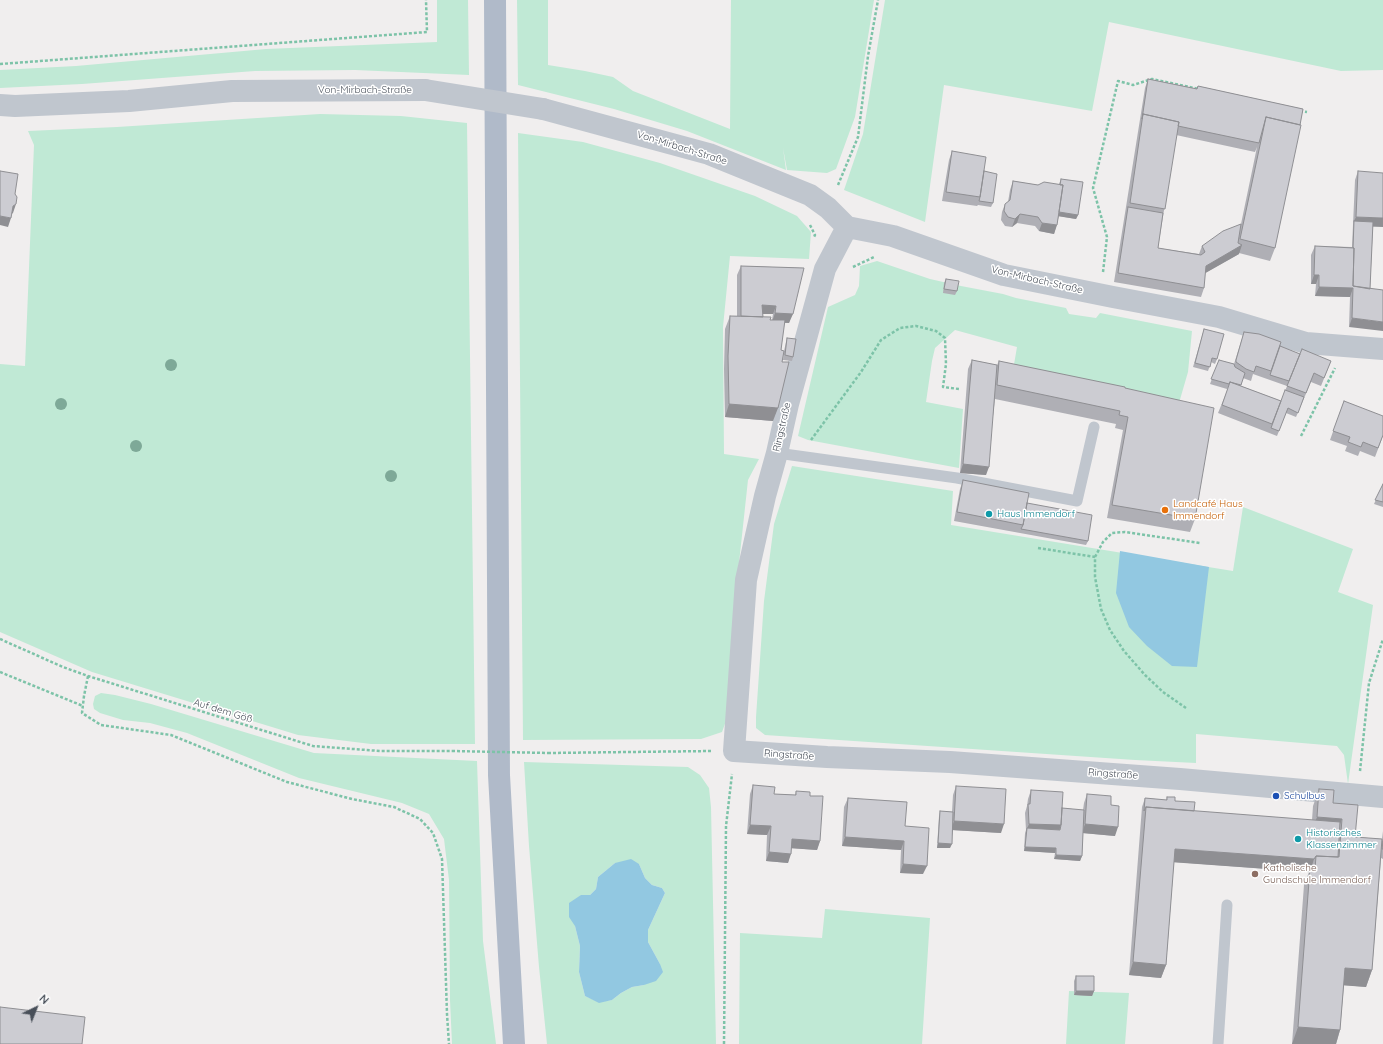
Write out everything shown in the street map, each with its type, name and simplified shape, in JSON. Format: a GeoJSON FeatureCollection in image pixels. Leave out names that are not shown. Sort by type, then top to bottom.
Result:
{"type":"FeatureCollection","features":[{"type":"Feature","properties":{"kind":"main road"},"geometry":{"type":"LineString","coordinates":[[495,0],[499,775],[514,1044]]}},
{"type":"Feature","properties":{"kind":"street","name":"Von-Mirbach-Straße"},"geometry":{"type":"LineString","coordinates":[[0,105],[15,106],[129,100],[232,91],[425,90],[543,109],[709,154],[810,195],[828,208],[847,227],[893,236],[1004,275],[1219,317],[1306,343],[1383,349]]}},
{"type":"Feature","properties":{"kind":"street","name":"Ringstraße"},"geometry":{"type":"LineString","coordinates":[[847,227],[825,269],[788,404],[777,453],[764,496],[746,580],[734,751],[835,758],[950,762],[1180,779],[1383,797]]}},
{"type":"Feature","properties":{"kind":"lane"},"geometry":{"type":"LineString","coordinates":[[777,453],[958,478],[1077,501],[1094,427]]}},
{"type":"Feature","properties":{"kind":"lane"},"geometry":{"type":"LineString","coordinates":[[1218,1044],[1227,905]]}},
{"type":"Feature","properties":{"kind":"path"},"geometry":{"type":"LineString","coordinates":[[0,64],[427,32],[426,0]]}},
{"type":"Feature","properties":{"kind":"path"},"geometry":{"type":"LineString","coordinates":[[828,208],[858,137],[868,56],[878,0]]}},
{"type":"Feature","properties":{"kind":"path"},"geometry":{"type":"LineString","coordinates":[[1100,294],[1107,238],[1093,188],[1118,81],[1133,85],[1152,79],[1207,90]]}},
{"type":"Feature","properties":{"kind":"path"},"geometry":{"type":"LineString","coordinates":[[1300,110],[1308,112]]}},
{"type":"Feature","properties":{"kind":"path"},"geometry":{"type":"LineString","coordinates":[[807,220],[815,234],[814,242]]}},
{"type":"Feature","properties":{"kind":"path"},"geometry":{"type":"LineString","coordinates":[[825,269],[840,273],[874,257],[886,259],[893,236]]}},
{"type":"Feature","properties":{"kind":"path"},"geometry":{"type":"LineString","coordinates":[[799,456],[861,372],[880,340],[900,328],[916,326],[936,331],[945,338],[946,364],[943,387],[959,389]]}},
{"type":"Feature","properties":{"kind":"path"},"geometry":{"type":"LineString","coordinates":[[1301,436],[1346,346]]}},
{"type":"Feature","properties":{"kind":"path"},"geometry":{"type":"LineString","coordinates":[[1186,708],[1163,692],[1145,675],[1124,651],[1110,630],[1101,609],[1095,577],[1095,557],[1103,542],[1112,533],[1125,532],[1200,542]]}},
{"type":"Feature","properties":{"kind":"path"},"geometry":{"type":"LineString","coordinates":[[1038,548],[1095,557]]}},
{"type":"Feature","properties":{"kind":"path","name":"Auf dem Göß"},"geometry":{"type":"LineString","coordinates":[[0,639],[88,676],[313,746],[380,751],[548,753],[734,751]]}},
{"type":"Feature","properties":{"kind":"path"},"geometry":{"type":"LineString","coordinates":[[1357,795],[1369,683],[1383,639]]}},
{"type":"Feature","properties":{"kind":"path"},"geometry":{"type":"LineString","coordinates":[[0,672],[83,706]]}},
{"type":"Feature","properties":{"kind":"path"},"geometry":{"type":"LineString","coordinates":[[88,676],[82,713],[101,725],[171,734],[287,782],[352,799],[394,807],[420,819],[433,833],[442,859],[449,1044]]}},
{"type":"Feature","properties":{"kind":"path"},"geometry":{"type":"LineString","coordinates":[[724,1044],[726,826],[734,751]]}},
{"type":"Feature","properties":{"kind":"green space"},"geometry":{"type":"Polygon","coordinates":[[[437,0],[468,0],[469,75],[355,70],[255,71],[82,84],[0,88],[0,70],[76,66],[266,49],[437,42],[437,0]]]}},
{"type":"Feature","properties":{"kind":"green space"},"geometry":{"type":"Polygon","coordinates":[[[517,0],[548,0],[548,65],[613,77],[633,91],[730,129],[731,0],[874,0],[855,117],[836,169],[827,173],[787,170],[783,148],[786,170],[687,131],[614,109],[518,85],[517,0]]]}},
{"type":"Feature","properties":{"kind":"green space"},"geometry":{"type":"Polygon","coordinates":[[[885,0],[1383,0],[1383,70],[1341,71],[1109,22],[1092,111],[944,85],[925,222],[844,190],[863,134],[885,0]]]}},
{"type":"Feature","properties":{"kind":"green space"},"geometry":{"type":"Polygon","coordinates":[[[320,114],[401,116],[467,123],[475,744],[371,744],[298,735],[92,672],[0,632],[0,364],[25,366],[34,145],[28,131],[320,114]]]}},
{"type":"Feature","properties":{"kind":"green space"},"geometry":{"type":"Polygon","coordinates":[[[518,133],[583,142],[660,163],[755,196],[797,216],[811,232],[809,259],[730,256],[723,327],[724,454],[759,459],[748,480],[739,563],[726,721],[722,732],[701,739],[523,740],[518,133]]]}},
{"type":"Feature","properties":{"kind":"green space"},"geometry":{"type":"Polygon","coordinates":[[[877,261],[930,279],[1066,308],[1069,314],[1096,318],[1100,313],[1192,331],[1188,372],[1179,403],[1012,376],[1017,347],[955,330],[935,348],[926,402],[963,409],[959,468],[808,440],[798,436],[828,307],[855,295],[859,286],[860,266],[877,261]]]}},
{"type":"Feature","properties":{"kind":"green space"},"geometry":{"type":"Polygon","coordinates":[[[792,466],[953,491],[951,525],[1233,571],[1243,507],[1353,549],[1338,592],[1373,605],[1348,784],[1344,755],[1337,746],[1196,734],[1196,763],[765,735],[756,728],[764,601],[774,524],[792,466]]]}},
{"type":"Feature","properties":{"kind":"green space"},"geometry":{"type":"Polygon","coordinates":[[[101,693],[151,704],[314,753],[477,761],[483,941],[496,1044],[452,1044],[449,880],[444,839],[429,814],[402,803],[299,778],[187,733],[150,723],[123,720],[100,713],[94,709],[93,704],[95,696],[101,693]]]}},
{"type":"Feature","properties":{"kind":"green space"},"geometry":{"type":"Polygon","coordinates":[[[524,762],[688,767],[700,775],[709,788],[711,807],[716,1044],[547,1044],[529,846],[524,762]],[[615,863],[598,877],[596,889],[590,895],[581,895],[575,926],[580,946],[579,972],[585,996],[599,1002],[612,1000],[632,987],[644,985],[660,964],[648,942],[648,930],[665,893],[662,888],[652,885],[645,878],[639,864],[615,863]]]}},
{"type":"Feature","properties":{"kind":"green space"},"geometry":{"type":"Polygon","coordinates":[[[825,909],[930,918],[922,1044],[739,1044],[740,933],[822,938],[825,909]]]}},
{"type":"Feature","properties":{"kind":"green space"},"geometry":{"type":"Polygon","coordinates":[[[1069,991],[1129,993],[1125,1044],[1066,1044],[1069,991]]]}},
{"type":"Feature","properties":{"kind":"water"},"geometry":{"type":"Polygon","coordinates":[[[1120,551],[1209,567],[1197,667],[1172,666],[1147,646],[1129,627],[1116,593],[1120,551]]]}},
{"type":"Feature","properties":{"kind":"water"},"geometry":{"type":"Polygon","coordinates":[[[631,859],[639,864],[645,878],[652,885],[662,888],[665,893],[648,930],[648,942],[663,972],[656,981],[632,987],[612,1000],[599,1003],[585,996],[579,972],[580,946],[575,926],[569,917],[569,903],[581,895],[590,895],[596,889],[598,877],[615,863],[631,859]]]}},
{"type":"Feature","properties":{"kind":"building"},"geometry":{"type":"Polygon","coordinates":[[[1148,79],[1197,89],[1198,86],[1303,109],[1300,125],[1266,117],[1259,143],[1178,126],[1179,122],[1143,114],[1142,119],[1148,79]]]}},
{"type":"Feature","properties":{"kind":"building"},"geometry":{"type":"Polygon","coordinates":[[[1143,114],[1179,122],[1165,209],[1130,203],[1143,114]]]}},
{"type":"Feature","properties":{"kind":"building"},"geometry":{"type":"Polygon","coordinates":[[[1266,117],[1301,125],[1275,248],[1240,239],[1266,117]]]}},
{"type":"Feature","properties":{"kind":"building"},"geometry":{"type":"Polygon","coordinates":[[[952,151],[986,157],[980,197],[946,192],[952,151]]]}},
{"type":"Feature","properties":{"kind":"building"},"geometry":{"type":"Polygon","coordinates":[[[0,171],[18,174],[15,194],[17,197],[16,204],[13,206],[11,218],[0,216],[0,171]]]}},
{"type":"Feature","properties":{"kind":"building"},"geometry":{"type":"Polygon","coordinates":[[[984,171],[997,174],[993,203],[979,201],[984,171]]]}},
{"type":"Feature","properties":{"kind":"building"},"geometry":{"type":"Polygon","coordinates":[[[1358,171],[1383,173],[1383,218],[1356,217],[1358,171]]]}},
{"type":"Feature","properties":{"kind":"building"},"geometry":{"type":"Polygon","coordinates":[[[1061,179],[1083,182],[1078,215],[1059,212],[1063,185],[1060,185],[1061,179]]]}},
{"type":"Feature","properties":{"kind":"building"},"geometry":{"type":"Polygon","coordinates":[[[1013,181],[1038,185],[1044,182],[1063,185],[1057,225],[1042,223],[1038,217],[1020,214],[1015,219],[1008,217],[1004,211],[1005,204],[1010,200],[1013,181]]]}},
{"type":"Feature","properties":{"kind":"building"},"geometry":{"type":"Polygon","coordinates":[[[1128,207],[1163,213],[1158,248],[1201,255],[1205,252],[1202,246],[1223,231],[1241,224],[1238,243],[1242,245],[1206,266],[1204,288],[1118,273],[1128,207]]]}},
{"type":"Feature","properties":{"kind":"building"},"geometry":{"type":"Polygon","coordinates":[[[1354,221],[1373,222],[1370,289],[1353,286],[1354,221]]]}},
{"type":"Feature","properties":{"kind":"building"},"geometry":{"type":"Polygon","coordinates":[[[1315,246],[1354,248],[1353,286],[1383,290],[1383,322],[1352,318],[1353,288],[1319,287],[1319,275],[1314,275],[1315,246]]]}},
{"type":"Feature","properties":{"kind":"building"},"geometry":{"type":"Polygon","coordinates":[[[741,266],[804,268],[793,314],[775,313],[776,306],[762,305],[763,317],[741,316],[741,266]]]}},
{"type":"Feature","properties":{"kind":"building"},"geometry":{"type":"Polygon","coordinates":[[[946,279],[959,281],[957,291],[944,289],[946,279]]]}},
{"type":"Feature","properties":{"kind":"building"},"geometry":{"type":"Polygon","coordinates":[[[730,316],[771,317],[770,320],[785,320],[781,350],[784,351],[782,362],[789,362],[778,408],[729,404],[728,356],[730,316]]]}},
{"type":"Feature","properties":{"kind":"building"},"geometry":{"type":"Polygon","coordinates":[[[1204,329],[1224,334],[1217,359],[1212,358],[1210,367],[1195,363],[1204,329]]]}},
{"type":"Feature","properties":{"kind":"building"},"geometry":{"type":"Polygon","coordinates":[[[1244,332],[1259,334],[1281,342],[1271,371],[1256,366],[1254,372],[1246,369],[1236,362],[1244,332]]]}},
{"type":"Feature","properties":{"kind":"building"},"geometry":{"type":"Polygon","coordinates":[[[787,338],[796,339],[793,357],[785,355],[787,338]]]}},
{"type":"Feature","properties":{"kind":"building"},"geometry":{"type":"Polygon","coordinates":[[[1280,346],[1300,354],[1289,381],[1270,375],[1280,346]]]}},
{"type":"Feature","properties":{"kind":"building"},"geometry":{"type":"Polygon","coordinates":[[[1302,349],[1331,361],[1324,378],[1314,373],[1306,393],[1287,386],[1302,349]]]}},
{"type":"Feature","properties":{"kind":"building"},"geometry":{"type":"Polygon","coordinates":[[[972,360],[997,365],[989,467],[963,464],[972,360]]]}},
{"type":"Feature","properties":{"kind":"building"},"geometry":{"type":"Polygon","coordinates":[[[1219,360],[1234,364],[1235,367],[1245,373],[1241,385],[1230,382],[1229,384],[1211,379],[1219,360]]]}},
{"type":"Feature","properties":{"kind":"building"},"geometry":{"type":"Polygon","coordinates":[[[999,361],[1125,387],[1214,408],[1195,519],[1112,505],[1128,417],[1119,415],[1120,411],[997,385],[999,361]]]}},
{"type":"Feature","properties":{"kind":"building"},"geometry":{"type":"Polygon","coordinates":[[[1230,382],[1281,401],[1272,424],[1222,405],[1230,382]]]}},
{"type":"Feature","properties":{"kind":"building"},"geometry":{"type":"Polygon","coordinates":[[[1285,390],[1304,397],[1298,413],[1288,408],[1279,431],[1271,428],[1285,390]]]}},
{"type":"Feature","properties":{"kind":"building"},"geometry":{"type":"Polygon","coordinates":[[[1344,401],[1383,416],[1383,435],[1378,448],[1363,442],[1361,447],[1348,442],[1350,437],[1333,431],[1344,401]]]}},
{"type":"Feature","properties":{"kind":"building","name":"Haus Immendorf"},"geometry":{"type":"Polygon","coordinates":[[[963,480],[1029,493],[1023,525],[957,512],[963,480]]]}},
{"type":"Feature","properties":{"kind":"building"},"geometry":{"type":"Polygon","coordinates":[[[1383,484],[1383,502],[1375,500],[1383,484]]]}},
{"type":"Feature","properties":{"kind":"building"},"geometry":{"type":"Polygon","coordinates":[[[1027,503],[1092,515],[1088,541],[1021,529],[1027,503]]]}},
{"type":"Feature","properties":{"kind":"building"},"geometry":{"type":"Polygon","coordinates":[[[753,785],[775,787],[774,794],[796,795],[796,791],[810,792],[810,796],[823,796],[820,841],[792,839],[791,854],[769,852],[771,826],[750,825],[753,785]]]}},
{"type":"Feature","properties":{"kind":"building"},"geometry":{"type":"Polygon","coordinates":[[[956,786],[1006,789],[1004,824],[954,821],[956,786]]]}},
{"type":"Feature","properties":{"kind":"building"},"geometry":{"type":"Polygon","coordinates":[[[1319,789],[1334,790],[1333,803],[1358,805],[1355,837],[1382,839],[1372,970],[1345,968],[1340,1030],[1298,1027],[1310,868],[1315,869],[1316,856],[1339,857],[1342,819],[1317,817],[1319,789]]]}},
{"type":"Feature","properties":{"kind":"building"},"geometry":{"type":"Polygon","coordinates":[[[1031,790],[1063,792],[1061,825],[1029,824],[1028,804],[1030,804],[1031,790]]]}},
{"type":"Feature","properties":{"kind":"building"},"geometry":{"type":"Polygon","coordinates":[[[1087,794],[1111,796],[1111,805],[1119,806],[1118,827],[1085,824],[1087,794]]]}},
{"type":"Feature","properties":{"kind":"building"},"geometry":{"type":"Polygon","coordinates":[[[1167,797],[1175,797],[1175,801],[1195,802],[1194,811],[1146,807],[1144,811],[1145,798],[1167,800],[1167,797]]]}},
{"type":"Feature","properties":{"kind":"building"},"geometry":{"type":"Polygon","coordinates":[[[848,798],[907,802],[905,826],[929,828],[927,866],[903,864],[904,841],[845,837],[848,798]]]}},
{"type":"Feature","properties":{"kind":"building"},"geometry":{"type":"Polygon","coordinates":[[[1146,807],[1340,822],[1338,857],[1316,856],[1314,859],[1175,849],[1166,965],[1133,962],[1146,807]]]}},
{"type":"Feature","properties":{"kind":"building"},"geometry":{"type":"Polygon","coordinates":[[[1062,808],[1084,810],[1082,856],[1056,855],[1056,848],[1025,847],[1027,828],[1060,830],[1062,808]]]}},
{"type":"Feature","properties":{"kind":"building"},"geometry":{"type":"Polygon","coordinates":[[[940,811],[953,812],[952,844],[938,843],[940,811]]]}},
{"type":"Feature","properties":{"kind":"building"},"geometry":{"type":"Polygon","coordinates":[[[1076,976],[1094,976],[1094,991],[1076,991],[1076,976]]]}},
{"type":"Feature","properties":{"kind":"building"},"geometry":{"type":"Polygon","coordinates":[[[0,1007],[85,1017],[82,1044],[0,1044],[0,1007]]]}},
{"type":"Feature","properties":{"kind":"place","name":"Landcafé Haus Immendorf"},"geometry":{"type":"Point","coordinates":[1165,510]}},
{"type":"Feature","properties":{"kind":"place","name":"Haus Immendorf"},"geometry":{"type":"Point","coordinates":[989,514]}},
{"type":"Feature","properties":{"kind":"place","name":"Schulbus"},"geometry":{"type":"Point","coordinates":[1276,796]}},
{"type":"Feature","properties":{"kind":"place","name":"Historisches Klassenzimmer"},"geometry":{"type":"Point","coordinates":[1298,839]}},
{"type":"Feature","properties":{"kind":"place","name":"Katholische Gundschule Immendorf"},"geometry":{"type":"Point","coordinates":[1255,874]}}]}
